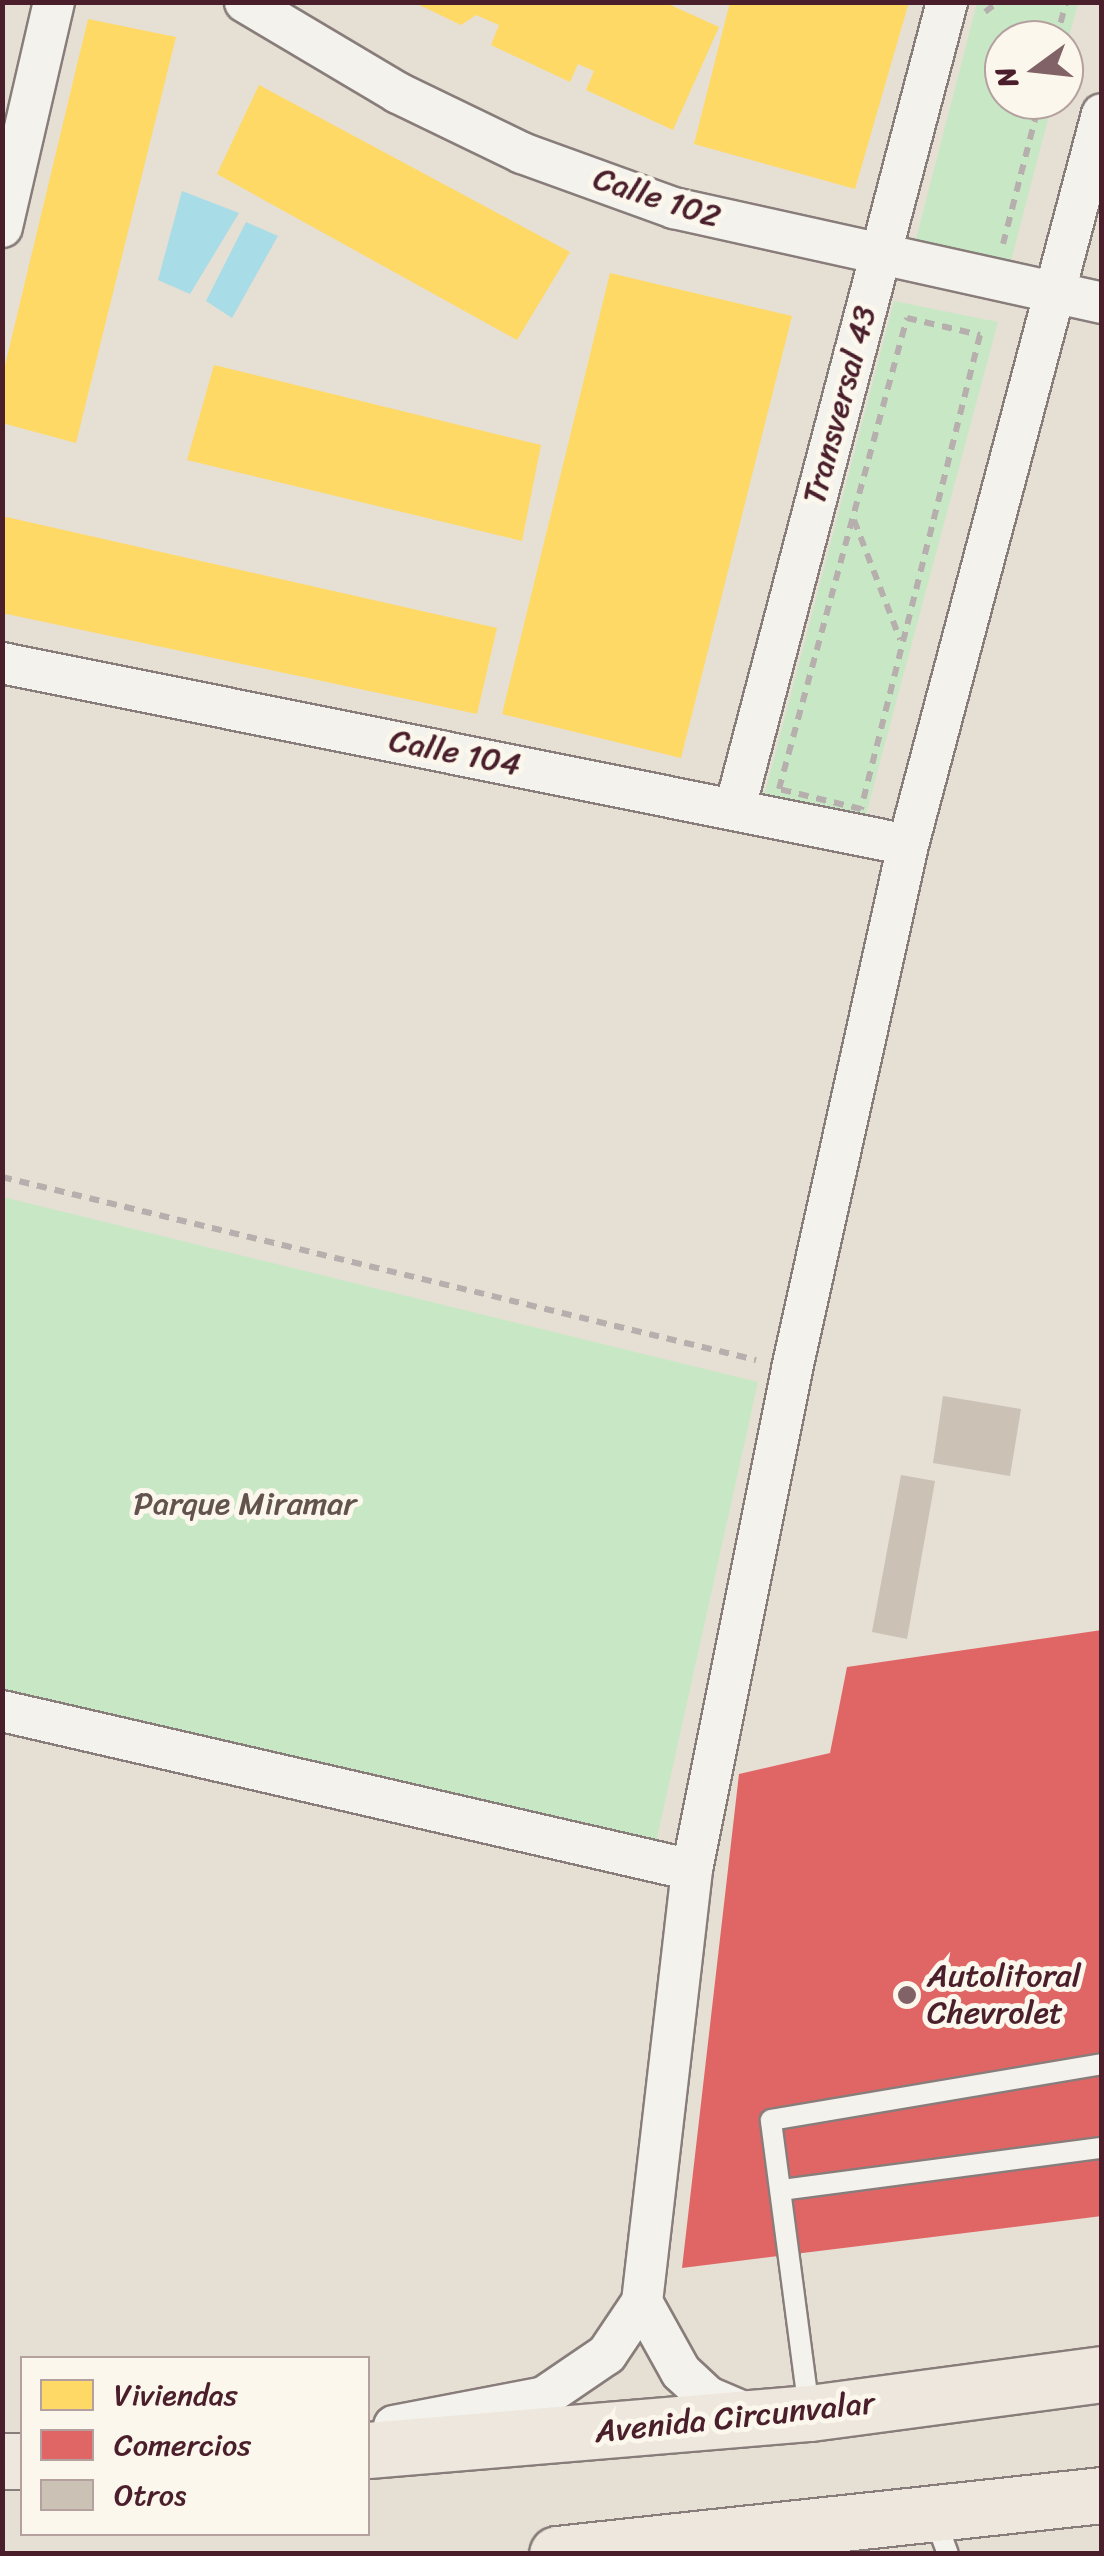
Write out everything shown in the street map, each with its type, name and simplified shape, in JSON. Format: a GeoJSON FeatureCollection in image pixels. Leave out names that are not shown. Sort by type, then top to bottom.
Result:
{"type":"FeatureCollection","features":[{"type":"Feature","properties":{"kind":"highway","name":"Avenida Circunvalar"},"geometry":{"type":"LineString","coordinates":[[370,2450],[784,2416],[1102,2374]]}},
{"type":"Feature","properties":{"kind":"highway"},"geometry":{"type":"LineString","coordinates":[[558,2554],[941,2534],[1102,2494]]}},
{"type":"Feature","properties":{"kind":"street"},"geometry":{"type":"LineString","coordinates":[[2,226],[54,2]]}},
{"type":"Feature","properties":{"kind":"street","name":"Calle 102"},"geometry":{"type":"LineString","coordinates":[[245,2],[398,93],[522,153],[674,208],[1102,304]]}},
{"type":"Feature","properties":{"kind":"street","name":"Transversal 43"},"geometry":{"type":"LineString","coordinates":[[735,808],[878,256],[966,7]]}},
{"type":"Feature","properties":{"kind":"street"},"geometry":{"type":"LineString","coordinates":[[370,2432],[544,2396],[607,2354],[642,2302],[692,1870],[792,1369],[908,845],[1102,114]]}},
{"type":"Feature","properties":{"kind":"street","name":"Calle 104"},"geometry":{"type":"LineString","coordinates":[[2,663],[908,845]]}},
{"type":"Feature","properties":{"kind":"street"},"geometry":{"type":"LineString","coordinates":[[2,1711],[692,1870]]}},
{"type":"Feature","properties":{"kind":"street"},"geometry":{"type":"LineString","coordinates":[[642,2302],[681,2372],[708,2397],[784,2416]]}},
{"type":"Feature","properties":{"kind":"lane"},"geometry":{"type":"LineString","coordinates":[[784,2416],[781,2190],[771,2120],[1102,2064]]}},
{"type":"Feature","properties":{"kind":"lane"},"geometry":{"type":"LineString","coordinates":[[781,2190],[1102,2148]]}},
{"type":"Feature","properties":{"kind":"path"},"geometry":{"type":"LineString","coordinates":[[966,7],[998,2]]}},
{"type":"Feature","properties":{"kind":"path"},"geometry":{"type":"LineString","coordinates":[[983,246],[1001,251],[1035,120]]}},
{"type":"Feature","properties":{"kind":"path"},"geometry":{"type":"LineString","coordinates":[[907,318],[980,335],[861,809],[779,788],[853,517],[907,318]]}},
{"type":"Feature","properties":{"kind":"path"},"geometry":{"type":"LineString","coordinates":[[853,517],[901,640]]}},
{"type":"Feature","properties":{"kind":"path"},"geometry":{"type":"LineString","coordinates":[[2,1177],[792,1369]]}},
{"type":"Feature","properties":{"kind":"green space"},"geometry":{"type":"Polygon","coordinates":[[[977,3],[1078,3],[1074,20],[984,20],[984,120],[1048,120],[1011,261],[916,239],[977,3]]]}},
{"type":"Feature","properties":{"kind":"green space"},"geometry":{"type":"Polygon","coordinates":[[[894,301],[998,322],[864,822],[763,800],[894,301]]]}},
{"type":"Feature","properties":{"kind":"green space","name":"Parque Miramar"},"geometry":{"type":"Polygon","coordinates":[[[3,1197],[758,1382],[655,1847],[3,1695],[3,1197]]]}},
{"type":"Feature","properties":{"kind":"water"},"geometry":{"type":"Polygon","coordinates":[[[182,191],[239,213],[190,294],[158,280],[182,191]]]}},
{"type":"Feature","properties":{"kind":"water"},"geometry":{"type":"Polygon","coordinates":[[[246,222],[278,236],[232,318],[206,301],[246,222]]]}},
{"type":"Feature","properties":{"kind":"building: Viviendas"},"geometry":{"type":"Polygon","coordinates":[[[413,2],[664,2],[719,27],[673,130],[586,90],[594,71],[578,64],[570,82],[491,45],[499,25],[476,15],[461,25],[413,2]]]}},
{"type":"Feature","properties":{"kind":"building: Viviendas"},"geometry":{"type":"Polygon","coordinates":[[[730,2],[909,2],[855,189],[694,144],[730,2]]]}},
{"type":"Feature","properties":{"kind":"building: Viviendas"},"geometry":{"type":"Polygon","coordinates":[[[88,19],[176,37],[76,443],[2,423],[2,378],[88,19]]]}},
{"type":"Feature","properties":{"kind":"building: Viviendas"},"geometry":{"type":"Polygon","coordinates":[[[259,85],[570,252],[517,340],[217,174],[259,85]]]}},
{"type":"Feature","properties":{"kind":"building: Viviendas"},"geometry":{"type":"Polygon","coordinates":[[[610,273],[792,316],[681,758],[502,714],[610,273]]]}},
{"type":"Feature","properties":{"kind":"building: Viviendas"},"geometry":{"type":"Polygon","coordinates":[[[214,365],[541,445],[522,541],[187,460],[214,365]]]}},
{"type":"Feature","properties":{"kind":"building: Viviendas"},"geometry":{"type":"Polygon","coordinates":[[[2,516],[497,628],[477,714],[2,613],[2,516]]]}},
{"type":"Feature","properties":{"kind":"building: Comercios","name":"Autolitoral Chevrolet"},"geometry":{"type":"Polygon","coordinates":[[[1102,1630],[1102,2216],[682,2268],[739,1774],[830,1753],[847,1667],[1102,1630]]]}},
{"type":"Feature","properties":{"kind":"building: Otros"},"geometry":{"type":"Polygon","coordinates":[[[943,1396],[1021,1409],[1010,1476],[933,1463],[943,1396]]]}},
{"type":"Feature","properties":{"kind":"building: Otros"},"geometry":{"type":"Polygon","coordinates":[[[901,1475],[935,1481],[907,1639],[872,1632],[901,1475]]]}},
{"type":"Feature","properties":{"kind":"place","name":"Autolitoral Chevrolet"},"geometry":{"type":"Point","coordinates":[907,1995]}}]}
